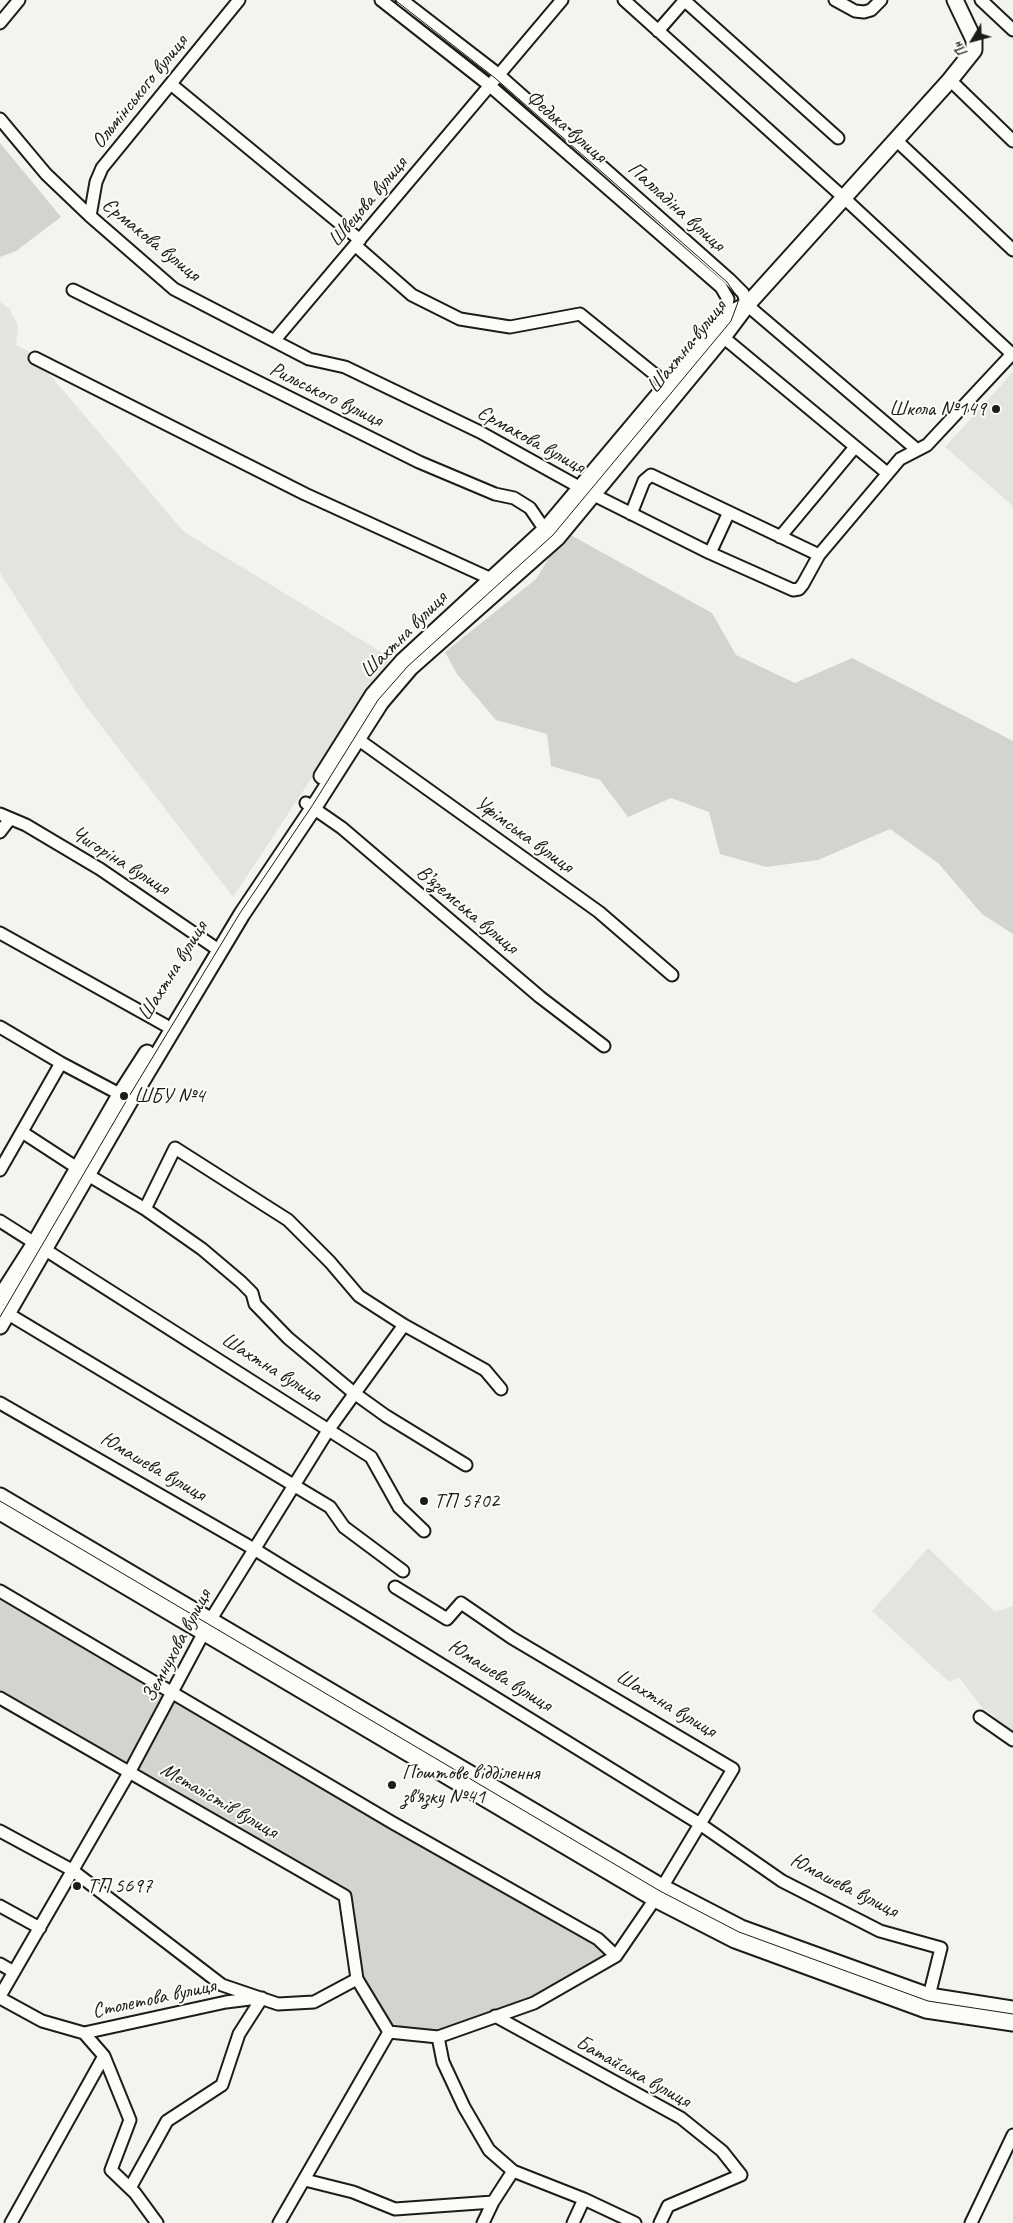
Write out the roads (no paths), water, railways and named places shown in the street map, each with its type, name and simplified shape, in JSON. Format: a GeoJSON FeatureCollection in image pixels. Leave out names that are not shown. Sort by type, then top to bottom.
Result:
{"type":"FeatureCollection","features":[{"type":"Feature","properties":{"kind":"main road","name":"Шахтна вулиця"},"geometry":{"type":"LineString","coordinates":[[126,1097],[217,949],[354,736],[373,695],[403,661],[498,582],[551,534],[723,337],[747,305],[950,80],[974,50],[974,40],[954,0]]}},
{"type":"Feature","properties":{"kind":"main road","name":"Шахтна вулиця"},"geometry":{"type":"LineString","coordinates":[[587,492],[668,385],[726,316],[747,305]]}},
{"type":"Feature","properties":{"kind":"main road","name":"Шахтна вулиця"},"geometry":{"type":"LineString","coordinates":[[3,1316],[40,1246],[126,1097],[165,1025],[217,949]]}},
{"type":"Feature","properties":{"kind":"main road","name":"Шахтна вулиця"},"geometry":{"type":"LineString","coordinates":[[0,1298],[40,1246]]}},
{"type":"Feature","properties":{"kind":"main road"},"geometry":{"type":"LineString","coordinates":[[0,1496],[207,1625],[735,1940],[927,2003],[1013,2024]]}},
{"type":"Feature","properties":{"kind":"main road"},"geometry":{"type":"LineString","coordinates":[[0,1512],[207,1625]]}},
{"type":"Feature","properties":{"kind":"main road"},"geometry":{"type":"LineString","coordinates":[[927,2003],[1013,2009]]}},
{"type":"Feature","properties":{"kind":"street"},"geometry":{"type":"LineString","coordinates":[[0,23],[19,0]]}},
{"type":"Feature","properties":{"kind":"street","name":"Ольмінського вулиця"},"geometry":{"type":"LineString","coordinates":[[90,216],[96,182],[102,168],[172,85],[239,0]]}},
{"type":"Feature","properties":{"kind":"street","name":"Федька вулиця"},"geometry":{"type":"LineString","coordinates":[[381,0],[489,85],[722,287],[728,299]]}},
{"type":"Feature","properties":{"kind":"street","name":"Палладіна вулиця"},"geometry":{"type":"LineString","coordinates":[[402,0],[498,74],[729,278],[743,293],[747,305],[916,450]]}},
{"type":"Feature","properties":{"kind":"street","name":"Швецова вулиця"},"geometry":{"type":"LineString","coordinates":[[274,341],[562,0]]}},
{"type":"Feature","properties":{"kind":"street"},"geometry":{"type":"LineString","coordinates":[[624,0],[843,197],[1012,354]]}},
{"type":"Feature","properties":{"kind":"street"},"geometry":{"type":"LineString","coordinates":[[658,31],[685,0],[838,138]]}},
{"type":"Feature","properties":{"kind":"street"},"geometry":{"type":"LineString","coordinates":[[835,0],[855,11],[864,12],[871,10],[881,0]]}},
{"type":"Feature","properties":{"kind":"street"},"geometry":{"type":"LineString","coordinates":[[981,0],[1013,30]]}},
{"type":"Feature","properties":{"kind":"street"},"geometry":{"type":"LineString","coordinates":[[950,80],[1013,141]]}},
{"type":"Feature","properties":{"kind":"street"},"geometry":{"type":"LineString","coordinates":[[172,85],[358,243],[412,295],[460,319],[510,327],[580,314],[668,385]]}},
{"type":"Feature","properties":{"kind":"street","name":"Єрмакова вулиця"},"geometry":{"type":"LineString","coordinates":[[0,118],[46,174],[90,216],[174,289],[309,358],[344,367],[480,432],[587,492],[710,553],[793,590],[799,589],[819,555],[900,459],[927,445],[1012,354]]}},
{"type":"Feature","properties":{"kind":"street"},"geometry":{"type":"LineString","coordinates":[[896,140],[1013,250]]}},
{"type":"Feature","properties":{"kind":"street","name":"Рильського вулиця"},"geometry":{"type":"LineString","coordinates":[[73,290],[419,462],[495,494],[514,498],[530,508],[551,534]]}},
{"type":"Feature","properties":{"kind":"street"},"geometry":{"type":"LineString","coordinates":[[726,316],[728,299],[747,305]]}},
{"type":"Feature","properties":{"kind":"street"},"geometry":{"type":"LineString","coordinates":[[723,337],[887,474]]}},
{"type":"Feature","properties":{"kind":"street"},"geometry":{"type":"LineString","coordinates":[[36,358],[305,494],[498,582]]}},
{"type":"Feature","properties":{"kind":"street"},"geometry":{"type":"LineString","coordinates":[[780,536],[855,447]]}},
{"type":"Feature","properties":{"kind":"street"},"geometry":{"type":"LineString","coordinates":[[631,514],[644,481],[651,475],[819,555]]}},
{"type":"Feature","properties":{"kind":"street"},"geometry":{"type":"LineString","coordinates":[[710,553],[729,512]]}},
{"type":"Feature","properties":{"kind":"street","name":"Уфімська вулиця"},"geometry":{"type":"LineString","coordinates":[[354,736],[599,912],[672,975]]}},
{"type":"Feature","properties":{"kind":"street","name":"В’яземська вулиця"},"geometry":{"type":"LineString","coordinates":[[310,805],[342,828],[540,997],[604,1046]]}},
{"type":"Feature","properties":{"kind":"street","name":"Чигоріна вулиця"},"geometry":{"type":"LineString","coordinates":[[0,832],[5,816],[26,825],[154,904],[217,949]]}},
{"type":"Feature","properties":{"kind":"street"},"geometry":{"type":"LineString","coordinates":[[0,933],[165,1025]]}},
{"type":"Feature","properties":{"kind":"street"},"geometry":{"type":"LineString","coordinates":[[0,1026],[61,1063],[126,1097]]}},
{"type":"Feature","properties":{"kind":"street"},"geometry":{"type":"LineString","coordinates":[[0,1170],[61,1063]]}},
{"type":"Feature","properties":{"kind":"street","name":"Шахтна вулиця"},"geometry":{"type":"LineString","coordinates":[[22,1132],[83,1172],[145,1209],[202,1248],[252,1293],[255,1304],[288,1338],[354,1393],[386,1416],[466,1465]]}},
{"type":"Feature","properties":{"kind":"street"},"geometry":{"type":"LineString","coordinates":[[145,1209],[175,1148],[288,1220],[330,1262],[359,1296],[404,1325],[485,1370],[501,1389]]}},
{"type":"Feature","properties":{"kind":"street","name":"Шахтна вулиця"},"geometry":{"type":"LineString","coordinates":[[0,1221],[163,1323],[222,1364],[372,1457],[399,1507],[424,1531]]}},
{"type":"Feature","properties":{"kind":"street"},"geometry":{"type":"LineString","coordinates":[[3,1316],[330,1507],[344,1527],[403,1571]]}},
{"type":"Feature","properties":{"kind":"street","name":"Земнухова вулиця"},"geometry":{"type":"LineString","coordinates":[[0,1997],[130,1771],[207,1625],[329,1429],[404,1325]]}},
{"type":"Feature","properties":{"kind":"street","name":"Юмашева вулиця"},"geometry":{"type":"LineString","coordinates":[[0,1403],[254,1549],[700,1824],[782,1881],[880,1932],[940,1948],[927,2003]]}},
{"type":"Feature","properties":{"kind":"street","name":"Шахтна вулиця"},"geometry":{"type":"LineString","coordinates":[[395,1587],[447,1619],[460,1603],[512,1638],[733,1769],[658,1893],[616,1956]]}},
{"type":"Feature","properties":{"kind":"street"},"geometry":{"type":"LineString","coordinates":[[0,1591],[398,1826],[598,1939],[616,1956],[534,2003],[438,2038],[389,2032],[305,2180],[278,2223]]}},
{"type":"Feature","properties":{"kind":"street","name":"Металістів вулиця"},"geometry":{"type":"LineString","coordinates":[[0,1698],[345,1896],[357,1979],[389,2032]]}},
{"type":"Feature","properties":{"kind":"street"},"geometry":{"type":"LineString","coordinates":[[980,1717],[1013,1740]]}},
{"type":"Feature","properties":{"kind":"street"},"geometry":{"type":"LineString","coordinates":[[0,1831],[72,1870],[222,1985],[278,2004],[314,2002],[357,1979]]}},
{"type":"Feature","properties":{"kind":"street"},"geometry":{"type":"LineString","coordinates":[[0,1906],[40,1928]]}},
{"type":"Feature","properties":{"kind":"street"},"geometry":{"type":"LineString","coordinates":[[0,1964],[14,1972]]}},
{"type":"Feature","properties":{"kind":"street","name":"Столетова вулиця"},"geometry":{"type":"LineString","coordinates":[[0,1997],[42,2021],[84,2033],[226,2002],[262,1998]]}},
{"type":"Feature","properties":{"kind":"street"},"geometry":{"type":"LineString","coordinates":[[130,2188],[167,2121],[222,2085],[240,2034],[262,1998]]}},
{"type":"Feature","properties":{"kind":"street","name":"Батайська вулиця"},"geometry":{"type":"LineString","coordinates":[[495,2016],[681,2118],[722,2151],[741,2175],[668,2206],[660,2223]]}},
{"type":"Feature","properties":{"kind":"street"},"geometry":{"type":"LineString","coordinates":[[84,2033],[104,2056],[130,2120],[111,2170],[130,2188],[157,2223]]}},
{"type":"Feature","properties":{"kind":"street"},"geometry":{"type":"LineString","coordinates":[[438,2038],[443,2062],[464,2107],[489,2150],[513,2171],[584,2199],[635,2223]]}},
{"type":"Feature","properties":{"kind":"street"},"geometry":{"type":"LineString","coordinates":[[11,2223],[104,2056]]}},
{"type":"Feature","properties":{"kind":"street"},"geometry":{"type":"LineString","coordinates":[[971,2223],[1013,2135]]}},
{"type":"Feature","properties":{"kind":"street"},"geometry":{"type":"LineString","coordinates":[[483,2223],[493,2202],[513,2171]]}},
{"type":"Feature","properties":{"kind":"street"},"geometry":{"type":"LineString","coordinates":[[305,2180],[353,2192],[395,2209],[493,2202]]}},
{"type":"Feature","properties":{"kind":"street"},"geometry":{"type":"LineString","coordinates":[[573,2223],[584,2199]]}},
{"type":"Feature","properties":{"kind":"tram line"},"geometry":{"type":"LineString","coordinates":[[0,1317],[128,1098],[240,913],[312,806],[378,700],[408,666],[553,535],[731,321],[738,302],[738,298],[727,282],[495,78],[395,0]]}},
{"type":"Feature","properties":{"kind":"tram line"},"geometry":{"type":"LineString","coordinates":[[0,1501],[660,1891],[739,1932],[928,2001],[1013,2014]]}},
{"type":"Feature","properties":{"kind":"place","name":"Школа №149"},"geometry":{"type":"Point","coordinates":[996,409]}},
{"type":"Feature","properties":{"kind":"place","name":"ШБУ №4"},"geometry":{"type":"Point","coordinates":[124,1096]}},
{"type":"Feature","properties":{"kind":"place","name":"ТП 5702"},"geometry":{"type":"Point","coordinates":[424,1501]}},
{"type":"Feature","properties":{"kind":"place","name":"Поштове відділення зв'язку №41"},"geometry":{"type":"Point","coordinates":[392,1785]}},
{"type":"Feature","properties":{"kind":"place","name":"ТП 5697"},"geometry":{"type":"Point","coordinates":[77,1886]}}]}
